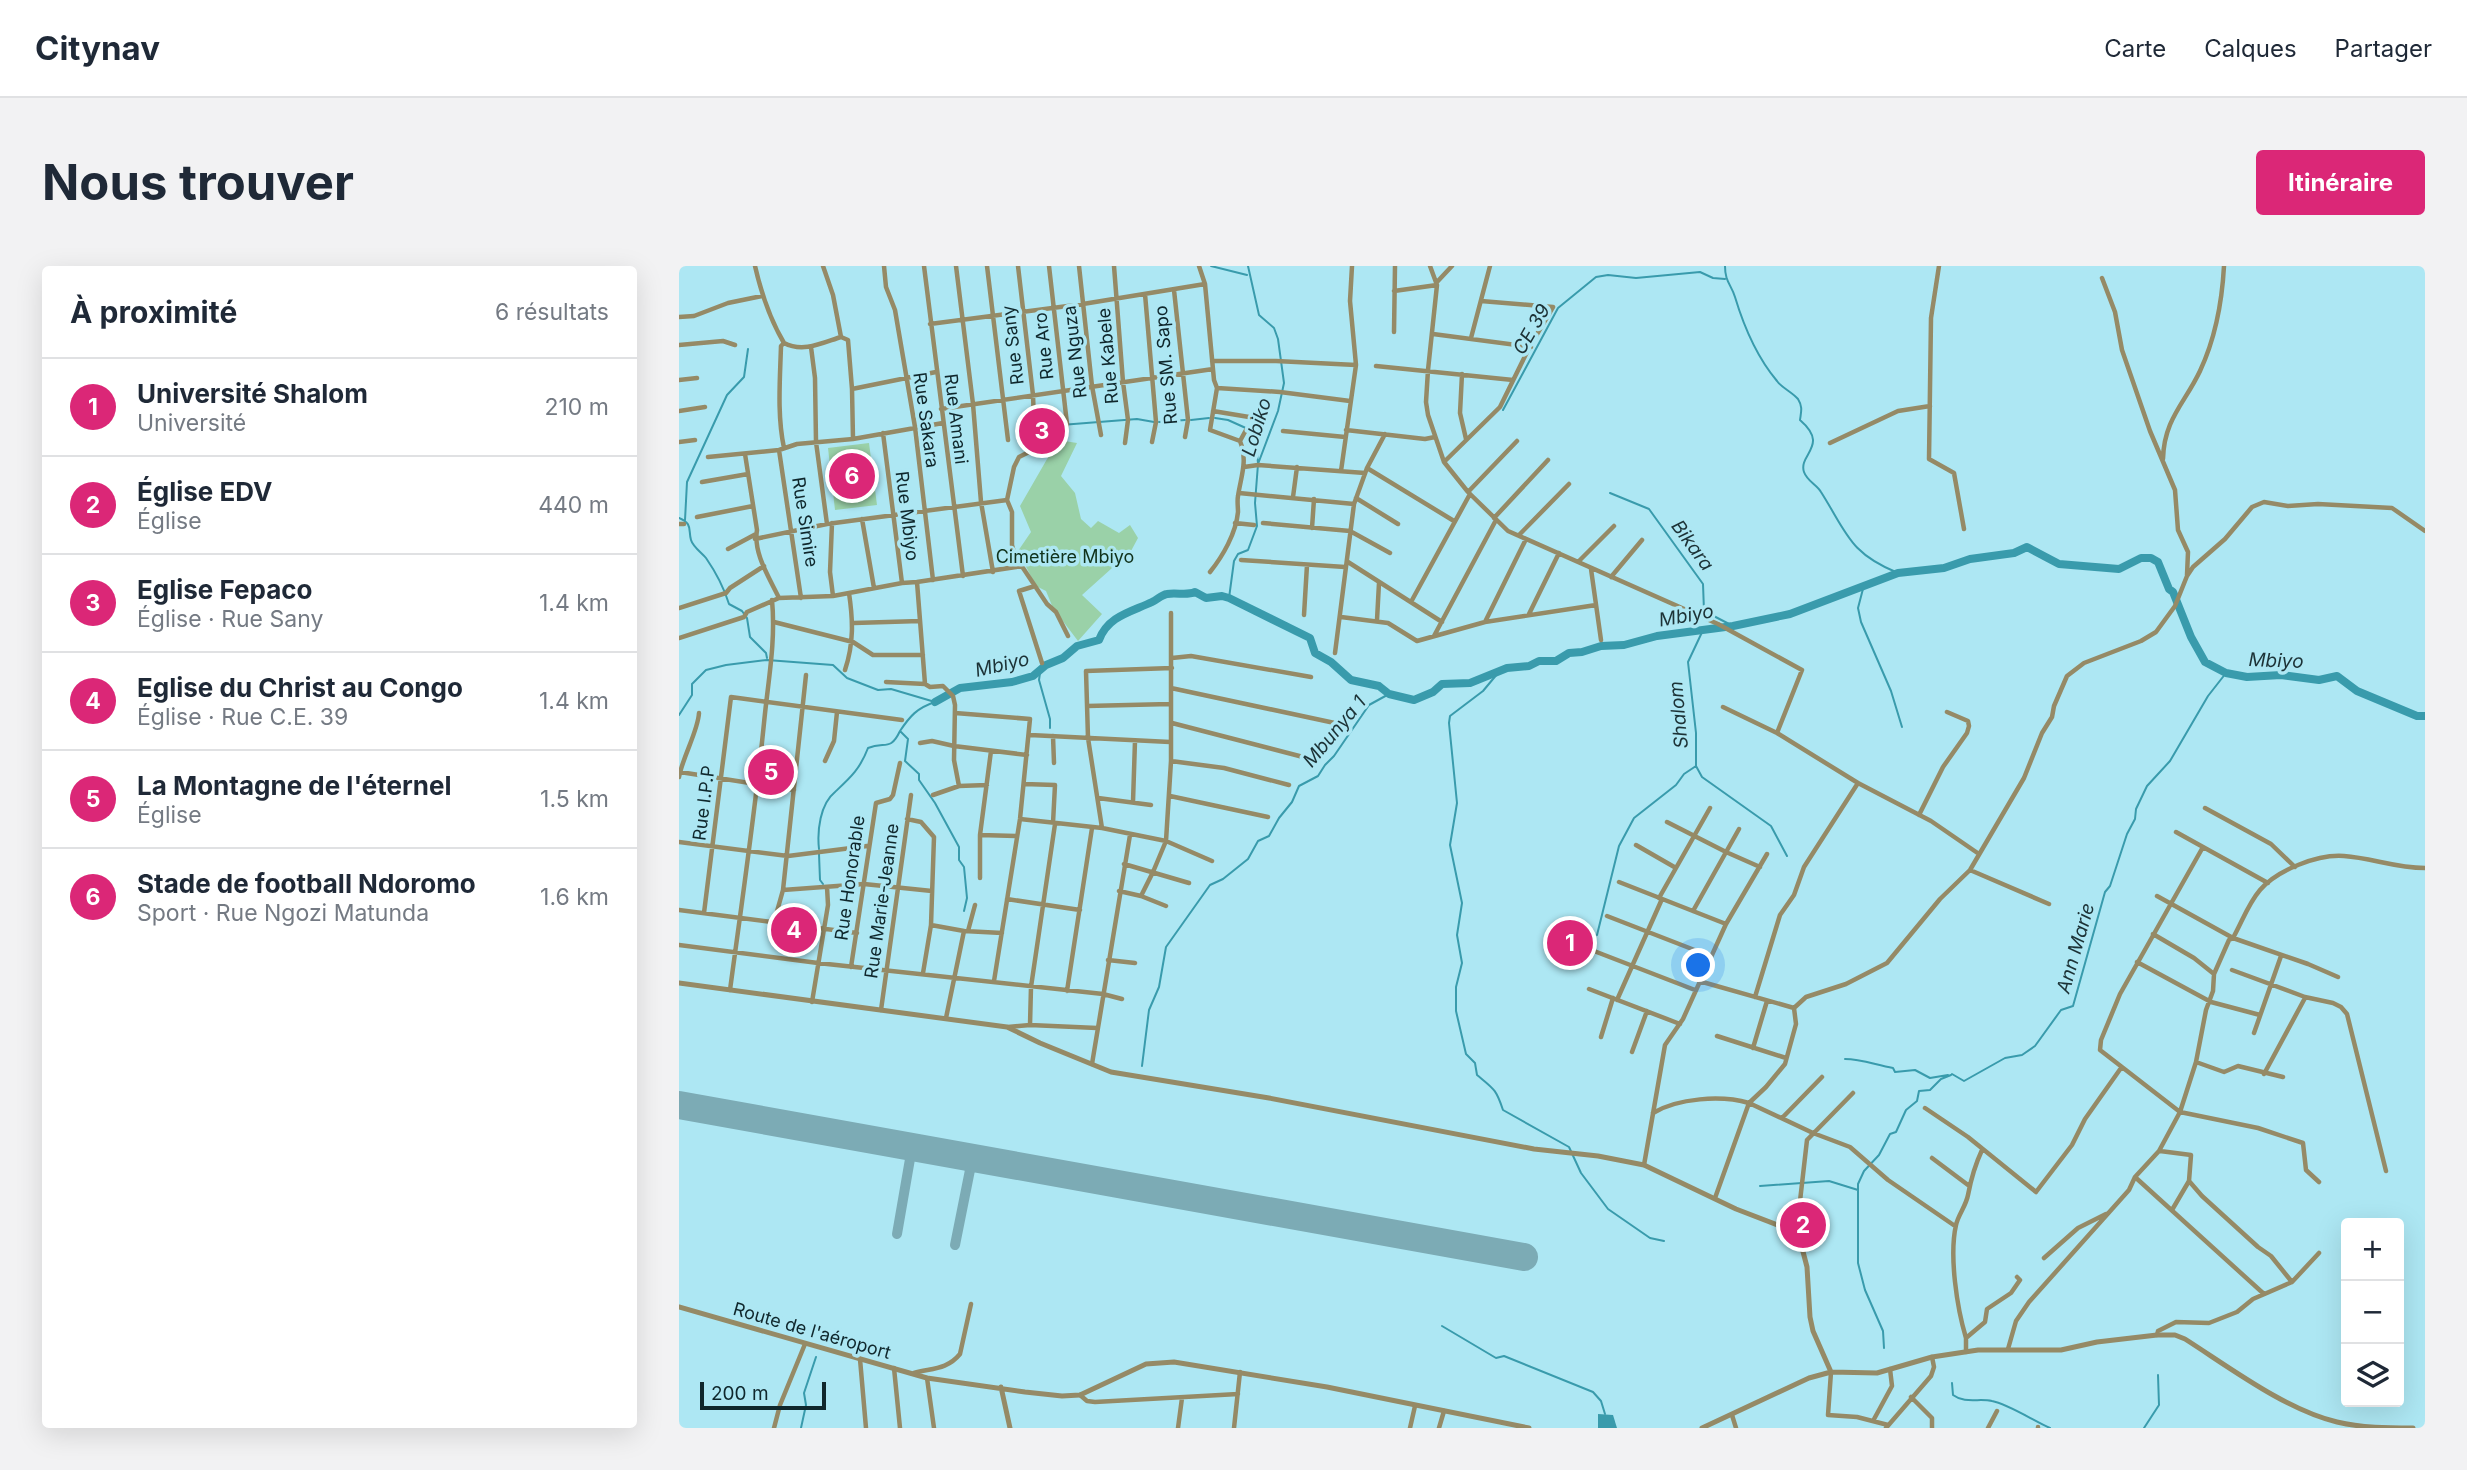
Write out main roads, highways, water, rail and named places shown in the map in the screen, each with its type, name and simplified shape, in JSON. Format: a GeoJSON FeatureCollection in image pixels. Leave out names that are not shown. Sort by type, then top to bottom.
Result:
{"type":"FeatureCollection","features":[{"type":"Feature","properties":{"kind":"water"},"geometry":{"type":"Polygon","coordinates":[[[1598,1414],[1613,1415],[1617,1428],[1598,1428],[1598,1414]]]}},
{"type":"Feature","properties":{"kind":"waterway"},"geometry":{"type":"LineString","coordinates":[[1211,266],[1247,275]]}},
{"type":"Feature","properties":{"kind":"waterway","name":"Lobiko"},"geometry":{"type":"LineString","coordinates":[[1229,598],[1234,561],[1238,554],[1248,550],[1257,526],[1255,503],[1258,464],[1278,411],[1284,383],[1278,339],[1274,328],[1259,315],[1248,266]]}},
{"type":"Feature","properties":{"kind":"waterway"},"geometry":{"type":"LineString","coordinates":[[1725,266],[1727,279],[1757,351],[1779,383],[1800,402],[1800,420],[1809,429],[1813,443],[1803,466],[1805,475],[1819,490],[1859,549],[1869,558],[1898,573]]}},
{"type":"Feature","properties":{"kind":"waterway","name":"CE 39"},"geometry":{"type":"LineString","coordinates":[[1503,410],[1558,308],[1596,277],[1608,275],[1636,278],[1700,272],[1713,278],[1725,279]]}},
{"type":"Feature","properties":{"kind":"waterway"},"geometry":{"type":"LineString","coordinates":[[685,520],[687,482],[727,395],[744,377],[748,349]]}},
{"type":"Feature","properties":{"kind":"waterway"},"geometry":{"type":"LineString","coordinates":[[1191,420],[1209,418]]}},
{"type":"Feature","properties":{"kind":"waterway"},"geometry":{"type":"LineString","coordinates":[[1215,418],[1228,420],[1248,429],[1258,463]]}},
{"type":"Feature","properties":{"kind":"waterway"},"geometry":{"type":"LineString","coordinates":[[1061,425],[1137,419],[1154,422]]}},
{"type":"Feature","properties":{"kind":"waterway"},"geometry":{"type":"LineString","coordinates":[[1159,422],[1185,420]]}},
{"type":"Feature","properties":{"kind":"waterway","name":"Bikara"},"geometry":{"type":"LineString","coordinates":[[1610,493],[1649,509],[1703,584],[1704,611],[1733,626]]}},
{"type":"Feature","properties":{"kind":"waterway"},"geometry":{"type":"LineString","coordinates":[[679,518],[688,525],[692,543],[713,568],[729,604],[742,611],[747,618],[750,637],[766,653],[767,658]]}},
{"type":"Feature","properties":{"kind":"waterway","name":"Mbiyo"},"geometry":{"type":"LineString","coordinates":[[935,702],[960,688],[1012,682],[1033,676],[1077,646],[1099,640],[1114,620],[1167,594],[1195,592],[1206,598],[1229,598],[1310,638],[1315,653],[1331,662],[1351,680],[1379,686],[1389,694],[1414,700],[1433,692],[1442,684],[1470,683],[1507,668],[1529,666],[1539,661],[1556,661],[1569,653],[1601,646],[1624,645],[1657,636],[1733,626],[1790,614],[1898,573],[1944,568],[1970,559],[2014,553],[2027,547],[2059,564],[2119,569],[2141,558],[2151,558],[2158,562],[2205,662],[2226,673],[2247,677],[2281,675],[2319,680],[2337,676],[2357,691],[2417,716],[2425,716]]}},
{"type":"Feature","properties":{"kind":"waterway"},"geometry":{"type":"LineString","coordinates":[[1864,585],[1858,608],[1861,622],[1891,691],[1902,727]]}},
{"type":"Feature","properties":{"kind":"waterway","name":"Shalom"},"geometry":{"type":"LineString","coordinates":[[1704,628],[1688,662],[1696,733],[1696,766],[1702,777],[1771,826],[1787,856]]}},
{"type":"Feature","properties":{"kind":"waterway"},"geometry":{"type":"LineString","coordinates":[[679,715],[692,695],[692,684],[706,670],[767,660],[833,665],[847,678],[878,690],[891,689],[935,702]]}},
{"type":"Feature","properties":{"kind":"waterway"},"geometry":{"type":"LineString","coordinates":[[1040,673],[1039,680],[1050,728]]}},
{"type":"Feature","properties":{"kind":"waterway"},"geometry":{"type":"LineString","coordinates":[[1498,673],[1483,691],[1450,716],[1449,723],[1457,803],[1450,845],[1462,903],[1457,935],[1462,963],[1456,987],[1456,1011],[1466,1054],[1475,1063],[1477,1075],[1496,1093],[1503,1110],[1569,1147],[1581,1173],[1608,1209],[1650,1238],[1664,1241]]}},
{"type":"Feature","properties":{"kind":"waterway","name":"Ann Marie"},"geometry":{"type":"LineString","coordinates":[[1952,1074],[1964,1081],[2005,1058],[2022,1055],[2035,1046],[2061,1010],[2073,1006],[2105,892],[2110,886],[2127,834],[2135,819],[2136,809],[2147,786],[2170,761],[2208,696],[2226,673]]}},
{"type":"Feature","properties":{"kind":"waterway","name":"Mbunya 1"},"geometry":{"type":"LineString","coordinates":[[1142,1066],[1149,1010],[1159,987],[1166,947],[1210,885],[1223,879],[1248,859],[1258,841],[1269,836],[1292,802],[1299,786],[1318,776],[1369,705],[1389,694]]}},
{"type":"Feature","properties":{"kind":"waterway"},"geometry":{"type":"LineString","coordinates":[[935,702],[914,713],[900,731],[908,739],[905,761],[919,774],[919,780],[959,847],[967,898],[964,911]]}},
{"type":"Feature","properties":{"kind":"waterway"},"geometry":{"type":"LineString","coordinates":[[819,849],[821,818],[830,797],[855,772],[868,748],[890,744],[900,731]]}},
{"type":"Feature","properties":{"kind":"waterway","name":"Shalom"},"geometry":{"type":"LineString","coordinates":[[1597,935],[1619,846],[1634,818],[1696,766]]}},
{"type":"Feature","properties":{"kind":"waterway"},"geometry":{"type":"LineString","coordinates":[[819,854],[820,880],[823,884]]}},
{"type":"Feature","properties":{"kind":"waterway"},"geometry":{"type":"LineString","coordinates":[[1845,1059],[1893,1068],[1895,1072],[1915,1070],[1930,1078],[1948,1075]]}},
{"type":"Feature","properties":{"kind":"waterway","name":"Ann Marie"},"geometry":{"type":"LineString","coordinates":[[1884,1348],[1883,1331],[1865,1290],[1858,1263],[1858,1184],[1890,1134],[1896,1132],[1906,1110],[1917,1101],[1919,1091],[1930,1090],[1941,1079],[1951,1075]]}},
{"type":"Feature","properties":{"kind":"waterway"},"geometry":{"type":"LineString","coordinates":[[1760,1186],[1829,1181],[1858,1190]]}},
{"type":"Feature","properties":{"kind":"waterway"},"geometry":{"type":"LineString","coordinates":[[1442,1326],[1496,1358],[1504,1356],[1593,1392],[1601,1401],[1605,1414]]}},
{"type":"Feature","properties":{"kind":"waterway"},"geometry":{"type":"LineString","coordinates":[[801,1428],[806,1405],[804,1393],[816,1357]]}},
{"type":"Feature","properties":{"kind":"waterway"},"geometry":{"type":"LineString","coordinates":[[2144,1428],[2159,1405],[2158,1375]]}},
{"type":"Feature","properties":{"kind":"waterway"},"geometry":{"type":"LineString","coordinates":[[1952,1383],[1953,1395],[1958,1398],[1998,1403],[2050,1428]]}},
{"type":"Feature","properties":{"kind":"place","name":"Eglise Fepaco"},"geometry":{"type":"Point","coordinates":[1042,431]}},
{"type":"Feature","properties":{"kind":"place","name":"Stade de football Ndoromo"},"geometry":{"type":"Point","coordinates":[852,476]}},
{"type":"Feature","properties":{"kind":"place","name":"La Montagne de l'éternel"},"geometry":{"type":"Point","coordinates":[771,772]}},
{"type":"Feature","properties":{"kind":"place","name":"Eglise du Christ au Congo"},"geometry":{"type":"Point","coordinates":[794,930]}},
{"type":"Feature","properties":{"kind":"place","name":"Université Shalom"},"geometry":{"type":"Point","coordinates":[1570,943]}},
{"type":"Feature","properties":{"kind":"place","name":"Église EDV"},"geometry":{"type":"Point","coordinates":[1803,1225]}},
{"type":"Feature","properties":{"kind":"park label","name":"Cimetière Mbiyo"},"geometry":{"type":"Point","coordinates":[1065,557]}}]}
